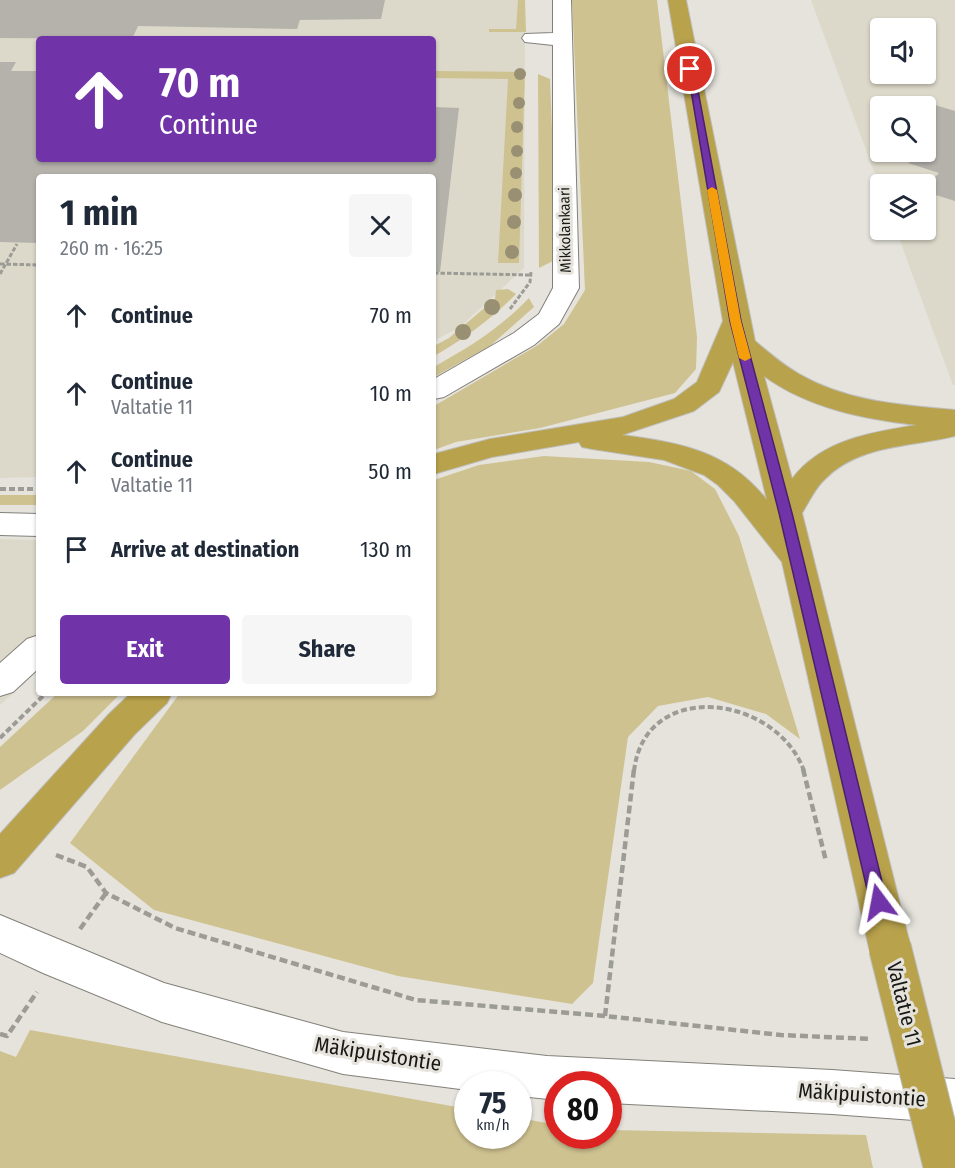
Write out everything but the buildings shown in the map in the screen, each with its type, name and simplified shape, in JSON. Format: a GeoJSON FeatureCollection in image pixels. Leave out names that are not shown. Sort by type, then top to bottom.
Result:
{"type":"FeatureCollection","features":[{"type":"Feature","properties":{"kind":"highway"},"geometry":{"type":"LineString","coordinates":[[677,0],[738,332],[786,513]]}},
{"type":"Feature","properties":{"kind":"highway"},"geometry":{"type":"LineString","coordinates":[[738,332],[790,381],[831,400],[883,412],[955,419]]}},
{"type":"Feature","properties":{"kind":"highway"},"geometry":{"type":"LineString","coordinates":[[436,463],[490,448],[628,425],[684,405],[709,386],[738,332]]}},
{"type":"Feature","properties":{"kind":"highway"},"geometry":{"type":"LineString","coordinates":[[786,513],[815,471],[845,452],[878,442],[955,427]]}},
{"type":"Feature","properties":{"kind":"highway"},"geometry":{"type":"LineString","coordinates":[[568,436],[664,451],[685,456],[708,466],[730,479],[796,560]]}},
{"type":"Feature","properties":{"kind":"highway","name":"Valtatie 11"},"geometry":{"type":"LineString","coordinates":[[786,513],[945,1168]]}},
{"type":"Feature","properties":{"kind":"highway"},"geometry":{"type":"LineString","coordinates":[[9,850],[122,724],[151,696]]}},
{"type":"Feature","properties":{"kind":"street","name":"Mikkolankaari"},"geometry":{"type":"LineString","coordinates":[[436,390],[524,339],[550,318],[566,288],[562,0]]}},
{"type":"Feature","properties":{"kind":"street"},"geometry":{"type":"LineString","coordinates":[[532,38],[562,39]]}},
{"type":"Feature","properties":{"kind":"street"},"geometry":{"type":"LineString","coordinates":[[0,524],[36,525]]}},
{"type":"Feature","properties":{"kind":"street"},"geometry":{"type":"LineString","coordinates":[[0,683],[36,651]]}},
{"type":"Feature","properties":{"kind":"street","name":"Mäkipuistontie"},"geometry":{"type":"LineString","coordinates":[[0,933],[58,960],[162,1002],[343,1053],[547,1078],[832,1092],[955,1101]]}},
{"type":"Feature","properties":{"kind":"path"},"geometry":{"type":"LineString","coordinates":[[0,274],[17,244]]}},
{"type":"Feature","properties":{"kind":"path"},"geometry":{"type":"LineString","coordinates":[[0,264],[36,265]]}},
{"type":"Feature","properties":{"kind":"path"},"geometry":{"type":"LineString","coordinates":[[506,313],[530,282],[531,268]]}},
{"type":"Feature","properties":{"kind":"path"},"geometry":{"type":"LineString","coordinates":[[436,273],[531,275]]}},
{"type":"Feature","properties":{"kind":"path"},"geometry":{"type":"LineString","coordinates":[[0,489],[36,489]]}},
{"type":"Feature","properties":{"kind":"path"},"geometry":{"type":"LineString","coordinates":[[0,738],[43,696]]}},
{"type":"Feature","properties":{"kind":"path"},"geometry":{"type":"LineString","coordinates":[[605,1016],[636,754],[644,736],[662,720],[676,711],[695,705],[725,707],[746,713],[768,726],[793,747],[806,777],[828,869]]}},
{"type":"Feature","properties":{"kind":"path"},"geometry":{"type":"LineString","coordinates":[[9,850],[87,867],[106,893],[175,928],[416,999],[781,1035],[874,1040]]}},
{"type":"Feature","properties":{"kind":"shaded area"},"geometry":{"type":"Polygon","coordinates":[[[0,0],[525,0],[524,268],[460,327],[436,340],[436,174],[36,174],[36,477],[0,478],[0,0]]]}},
{"type":"Feature","properties":{"kind":"shaded area"},"geometry":{"type":"Polygon","coordinates":[[[518,0],[525,0],[526,32],[489,32],[489,29],[516,29],[518,0]]]}},
{"type":"Feature","properties":{"kind":"shaded area"},"geometry":{"type":"Polygon","coordinates":[[[572,0],[657,0],[697,337],[696,369],[675,393],[540,428],[456,442],[436,449],[436,405],[538,345],[564,324],[585,290],[572,0]]]}},
{"type":"Feature","properties":{"kind":"shaded area"},"geometry":{"type":"Polygon","coordinates":[[[811,0],[955,0],[955,385],[953,385],[900,240],[936,240],[936,174],[875,174],[870,162],[936,162],[936,96],[870,96],[870,161],[811,0]]]}},
{"type":"Feature","properties":{"kind":"shaded area"},"geometry":{"type":"Polygon","coordinates":[[[436,71],[525,72],[519,263],[498,263],[508,79],[436,78],[436,71]]]}},
{"type":"Feature","properties":{"kind":"shaded area"},"geometry":{"type":"Polygon","coordinates":[[[538,74],[550,79],[557,259],[539,268],[538,74]]]}},
{"type":"Feature","properties":{"kind":"shaded area"},"geometry":{"type":"Polygon","coordinates":[[[508,289],[516,294],[498,312],[467,336],[436,355],[436,345],[449,338],[495,299],[496,290],[508,289]]]}},
{"type":"Feature","properties":{"kind":"shaded area"},"geometry":{"type":"Polygon","coordinates":[[[529,298],[534,307],[490,346],[436,376],[436,366],[507,319],[529,298]]]}},
{"type":"Feature","properties":{"kind":"shaded area"},"geometry":{"type":"Polygon","coordinates":[[[544,456],[649,462],[691,471],[715,489],[739,536],[800,739],[766,714],[708,697],[658,706],[628,737],[593,983],[572,1004],[398,976],[154,910],[70,843],[178,696],[436,696],[436,479],[479,465],[544,456]]]}},
{"type":"Feature","properties":{"kind":"shaded area"},"geometry":{"type":"Polygon","coordinates":[[[0,495],[36,495],[36,505],[0,505],[0,495]]]}},
{"type":"Feature","properties":{"kind":"shaded area"},"geometry":{"type":"Polygon","coordinates":[[[0,539],[36,540],[36,672],[0,705],[0,539]]]}},
{"type":"Feature","properties":{"kind":"shaded area"},"geometry":{"type":"Polygon","coordinates":[[[55,696],[118,696],[83,731],[0,790],[0,747],[55,696]]]}},
{"type":"Feature","properties":{"kind":"shaded area"},"geometry":{"type":"Polygon","coordinates":[[[30,1030],[454,1106],[454,1149],[532,1149],[532,1120],[544,1122],[544,1149],[622,1149],[622,1130],[866,1135],[873,1168],[0,1168],[0,1051],[16,1057],[30,1030]]]}},
{"type":"Feature","properties":{"kind":"slow traffic"},"geometry":{"type":"LineString","coordinates":[[712,190],[745,358]]}},
{"type":"Feature","properties":{"kind":"route"},"geometry":{"type":"LineString","coordinates":[[690,69],[736,321],[786,513],[879,902]]}}]}
